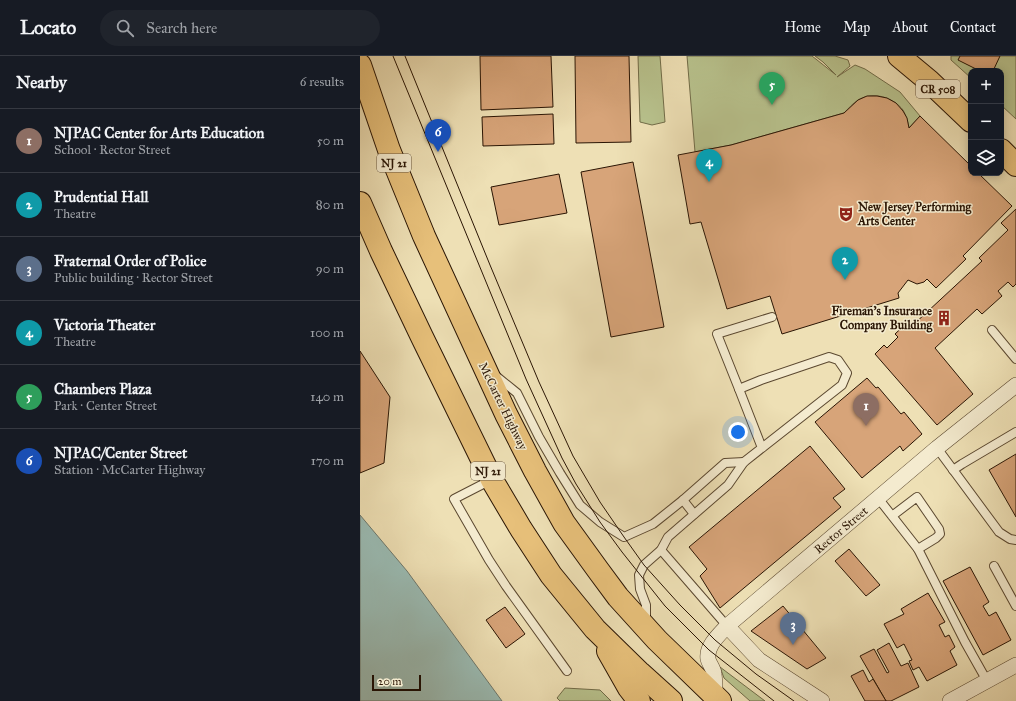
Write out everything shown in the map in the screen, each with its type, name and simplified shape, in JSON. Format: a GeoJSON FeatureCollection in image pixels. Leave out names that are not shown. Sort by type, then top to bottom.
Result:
{"type":"FeatureCollection","features":[{"type":"Feature","properties":{"kind":"main road","name":"CR 508"},"geometry":{"type":"LineString","coordinates":[[902,57],[968,118]]}},
{"type":"Feature","properties":{"kind":"main road","name":"McCarter Highway"},"geometry":{"type":"LineString","coordinates":[[360,65],[398,174],[424,236],[506,414],[535,472],[564,522],[610,586],[646,628],[718,699]]}},
{"type":"Feature","properties":{"kind":"main road"},"geometry":{"type":"LineString","coordinates":[[1004,153],[1016,165]]}},
{"type":"Feature","properties":{"kind":"main road","name":"NJ 21"},"geometry":{"type":"LineString","coordinates":[[360,203],[418,330],[492,480],[521,529],[547,569],[595,629],[671,701]]}},
{"type":"Feature","properties":{"kind":"main road"},"geometry":{"type":"LineString","coordinates":[[595,629],[629,688],[639,701]]}},
{"type":"Feature","properties":{"kind":"street","name":"Rector Street"},"geometry":{"type":"LineString","coordinates":[[718,699],[714,672],[708,657],[709,650],[715,640],[727,626],[937,448],[1016,385]]}},
{"type":"Feature","properties":{"kind":"street"},"geometry":{"type":"LineString","coordinates":[[727,626],[759,660],[822,701]]}},
{"type":"Feature","properties":{"kind":"street"},"geometry":{"type":"LineString","coordinates":[[950,701],[967,696],[987,681],[1016,665]]}},
{"type":"Feature","properties":{"kind":"lane"},"geometry":{"type":"LineString","coordinates":[[762,448],[717,334],[772,317]]}},
{"type":"Feature","properties":{"kind":"lane"},"geometry":{"type":"LineString","coordinates":[[992,330],[1016,359]]}},
{"type":"Feature","properties":{"kind":"lane"},"geometry":{"type":"LineString","coordinates":[[646,628],[646,604],[640,589],[639,574],[644,564],[660,550],[668,537],[728,485],[744,462],[842,385],[847,373],[838,360],[829,357],[739,389]]}},
{"type":"Feature","properties":{"kind":"lane"},"geometry":{"type":"LineString","coordinates":[[484,365],[517,393],[539,437],[580,505],[600,522],[624,537],[653,524],[725,463],[744,462]]}},
{"type":"Feature","properties":{"kind":"lane"},"geometry":{"type":"LineString","coordinates":[[953,470],[1016,432]]}},
{"type":"Feature","properties":{"kind":"lane"},"geometry":{"type":"LineString","coordinates":[[937,448],[999,532],[1010,539],[1016,540]]}},
{"type":"Feature","properties":{"kind":"lane"},"geometry":{"type":"LineString","coordinates":[[492,480],[454,498],[497,573],[567,671]]}},
{"type":"Feature","properties":{"kind":"lane"},"geometry":{"type":"LineString","coordinates":[[892,516],[916,497],[939,529],[940,534],[918,549]]}},
{"type":"Feature","properties":{"kind":"lane"},"geometry":{"type":"LineString","coordinates":[[878,498],[918,549],[965,642],[987,681]]}},
{"type":"Feature","properties":{"kind":"lane"},"geometry":{"type":"LineString","coordinates":[[683,500],[694,514]]}},
{"type":"Feature","properties":{"kind":"lane"},"geometry":{"type":"LineString","coordinates":[[660,550],[727,626]]}},
{"type":"Feature","properties":{"kind":"lane"},"geometry":{"type":"LineString","coordinates":[[994,566],[1016,606]]}},
{"type":"Feature","properties":{"kind":"green space"},"geometry":{"type":"Polygon","coordinates":[[[638,56],[660,56],[665,122],[652,125],[640,122],[638,56]]]}},
{"type":"Feature","properties":{"kind":"green space"},"geometry":{"type":"Polygon","coordinates":[[[687,56],[812,56],[836,75],[815,56],[835,56],[848,60],[850,66],[837,77],[855,65],[865,69],[900,92],[920,116],[909,128],[905,114],[899,105],[882,97],[870,96],[858,100],[844,113],[731,145],[695,152],[687,56]]]}},
{"type":"Feature","properties":{"kind":"green space"},"geometry":{"type":"Polygon","coordinates":[[[951,56],[1016,56],[1016,119],[1004,108],[1004,68],[968,68],[968,75],[951,60],[951,56]]]}},
{"type":"Feature","properties":{"kind":"green space"},"geometry":{"type":"Polygon","coordinates":[[[720,667],[765,701],[750,701],[724,678],[720,667]]]}},
{"type":"Feature","properties":{"kind":"green space"},"geometry":{"type":"Polygon","coordinates":[[[565,688],[600,690],[611,701],[560,701],[557,698],[565,688]]]}},
{"type":"Feature","properties":{"kind":"water"},"geometry":{"type":"Polygon","coordinates":[[[360,515],[407,571],[502,701],[360,701],[360,515]]]}},
{"type":"Feature","properties":{"kind":"building"},"geometry":{"type":"Polygon","coordinates":[[[480,56],[551,56],[553,107],[481,110],[480,56]]]}},
{"type":"Feature","properties":{"kind":"building"},"geometry":{"type":"Polygon","coordinates":[[[575,56],[629,56],[631,142],[576,143],[575,56]]]}},
{"type":"Feature","properties":{"kind":"building"},"geometry":{"type":"Polygon","coordinates":[[[960,56],[1000,56],[994,68],[974,68],[958,60],[960,56]]]}},
{"type":"Feature","properties":{"kind":"building","name":"New Jersey Performing Arts Center"},"geometry":{"type":"Polygon","coordinates":[[[867,96],[887,98],[896,103],[903,111],[907,118],[909,128],[920,116],[968,163],[968,176],[981,176],[1012,206],[963,256],[966,259],[936,288],[927,279],[924,282],[917,284],[908,280],[898,293],[899,298],[782,334],[770,296],[727,309],[701,222],[690,224],[678,155],[731,145],[844,113],[858,100],[867,96]]]}},
{"type":"Feature","properties":{"kind":"building"},"geometry":{"type":"Polygon","coordinates":[[[553,114],[554,144],[483,146],[482,117],[553,114]]]}},
{"type":"Feature","properties":{"kind":"building"},"geometry":{"type":"Polygon","coordinates":[[[633,162],[664,327],[611,337],[581,172],[633,162]]]}},
{"type":"Feature","properties":{"kind":"building"},"geometry":{"type":"Polygon","coordinates":[[[559,174],[567,213],[499,225],[491,187],[559,174]]]}},
{"type":"Feature","properties":{"kind":"building","name":"Fireman's Insurance Company Building"},"geometry":{"type":"Polygon","coordinates":[[[1016,209],[1016,284],[1013,287],[1008,282],[998,291],[1002,296],[982,314],[977,309],[935,348],[973,394],[937,425],[875,354],[884,345],[887,348],[898,337],[895,334],[909,321],[913,325],[982,261],[979,258],[1008,230],[1001,223],[1016,209]]]}},
{"type":"Feature","properties":{"kind":"building"},"geometry":{"type":"Polygon","coordinates":[[[360,351],[390,397],[384,463],[360,473],[360,351]]]}},
{"type":"Feature","properties":{"kind":"building"},"geometry":{"type":"Polygon","coordinates":[[[867,378],[876,388],[878,387],[901,414],[904,412],[922,434],[903,451],[900,446],[862,478],[815,422],[867,378]]]}},
{"type":"Feature","properties":{"kind":"building"},"geometry":{"type":"Polygon","coordinates":[[[810,446],[845,489],[833,498],[841,507],[720,608],[700,576],[707,569],[689,547],[810,446]]]}},
{"type":"Feature","properties":{"kind":"building"},"geometry":{"type":"Polygon","coordinates":[[[1016,454],[1016,517],[989,470],[1016,454]]]}},
{"type":"Feature","properties":{"kind":"building"},"geometry":{"type":"Polygon","coordinates":[[[849,549],[880,585],[866,596],[835,561],[849,549]]]}},
{"type":"Feature","properties":{"kind":"building"},"geometry":{"type":"Polygon","coordinates":[[[970,567],[989,602],[983,606],[989,616],[996,612],[1011,640],[983,655],[943,581],[970,567]]]}},
{"type":"Feature","properties":{"kind":"building"},"geometry":{"type":"Polygon","coordinates":[[[928,593],[945,622],[939,625],[945,637],[949,635],[955,647],[950,651],[957,665],[927,681],[919,667],[913,670],[909,661],[912,660],[904,644],[897,648],[884,624],[904,614],[901,609],[928,593]]]}},
{"type":"Feature","properties":{"kind":"building"},"geometry":{"type":"Polygon","coordinates":[[[783,606],[826,658],[807,669],[751,631],[783,606]]]}},
{"type":"Feature","properties":{"kind":"building"},"geometry":{"type":"Polygon","coordinates":[[[505,607],[525,634],[506,648],[486,620],[505,607]]]}},
{"type":"Feature","properties":{"kind":"building"},"geometry":{"type":"Polygon","coordinates":[[[889,643],[901,666],[908,663],[919,687],[891,701],[886,701],[860,656],[874,649],[887,673],[889,672],[877,650],[889,643]]]}},
{"type":"Feature","properties":{"kind":"building"},"geometry":{"type":"Polygon","coordinates":[[[863,670],[869,682],[873,679],[886,701],[865,701],[851,676],[863,670]]]}},
{"type":"Feature","properties":{"kind":"tram line"},"geometry":{"type":"LineString","coordinates":[[393,56],[526,379],[562,458],[576,484],[600,522],[665,606],[709,650],[774,701]]}},
{"type":"Feature","properties":{"kind":"tram line"},"geometry":{"type":"LineString","coordinates":[[405,56],[539,382],[573,456],[600,502],[644,565],[680,605],[715,640],[756,674],[794,701]]}},
{"type":"Feature","properties":{"kind":"place","name":"Chambers Plaza"},"geometry":{"type":"Point","coordinates":[772,105]}},
{"type":"Feature","properties":{"kind":"place","name":"NJPAC/Center Street"},"geometry":{"type":"Point","coordinates":[438,152]}},
{"type":"Feature","properties":{"kind":"place","name":"Victoria Theater"},"geometry":{"type":"Point","coordinates":[709,182]}},
{"type":"Feature","properties":{"kind":"place","name":"New Jersey Performing Arts Center"},"geometry":{"type":"Point","coordinates":[846,214]}},
{"type":"Feature","properties":{"kind":"place","name":"Prudential Hall"},"geometry":{"type":"Point","coordinates":[845,280]}},
{"type":"Feature","properties":{"kind":"place","name":"Fireman's Insurance Company Building"},"geometry":{"type":"Point","coordinates":[944,318]}},
{"type":"Feature","properties":{"kind":"place","name":"NJPAC Center for Arts Education"},"geometry":{"type":"Point","coordinates":[866,426]}},
{"type":"Feature","properties":{"kind":"place","name":"Fraternal Order of Police"},"geometry":{"type":"Point","coordinates":[793,645]}}]}
